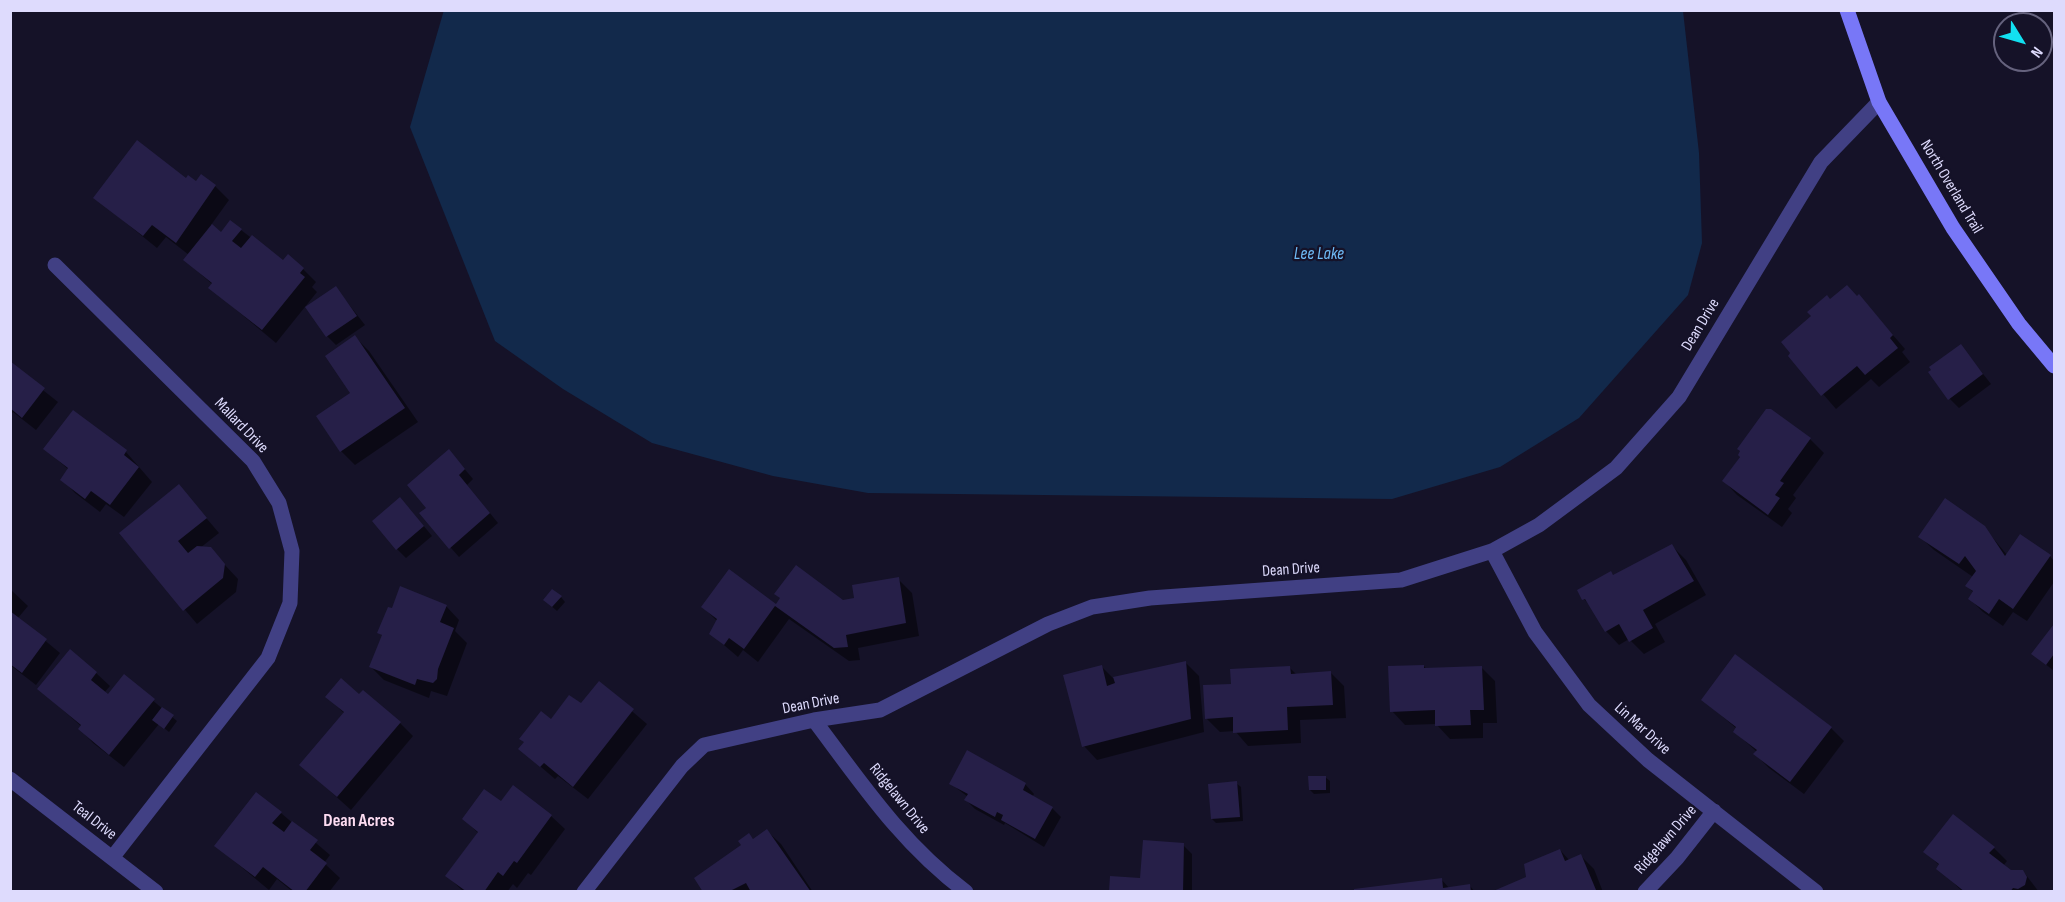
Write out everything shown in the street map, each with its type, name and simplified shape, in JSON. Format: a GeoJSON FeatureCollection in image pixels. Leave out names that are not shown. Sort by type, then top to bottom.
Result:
{"type":"FeatureCollection","features":[{"type":"Feature","properties":{"kind":"main road","name":"North Overland Trail"},"geometry":{"type":"LineString","coordinates":[[1847,10],[1879,102],[1953,228],[2019,324],[2055,366]]}},
{"type":"Feature","properties":{"kind":"street","name":"Dean Drive"},"geometry":{"type":"LineString","coordinates":[[584,891],[682,766],[704,745],[814,720],[880,710],[1048,624],[1092,607],[1150,598],[1401,580],[1492,551],[1539,525],[1616,468],[1678,397],[1821,162],[1879,102]]}},
{"type":"Feature","properties":{"kind":"street","name":"Mallard Drive"},"geometry":{"type":"LineString","coordinates":[[55,265],[253,461],[279,503],[292,551],[290,603],[268,658],[112,858]]}},
{"type":"Feature","properties":{"kind":"street","name":"Lin Mar Drive"},"geometry":{"type":"LineString","coordinates":[[1492,551],[1535,632],[1589,705],[1648,760],[1816,891]]}},
{"type":"Feature","properties":{"kind":"street","name":"Ridgelawn Drive"},"geometry":{"type":"LineString","coordinates":[[814,720],[893,825],[931,866],[966,891]]}},
{"type":"Feature","properties":{"kind":"street","name":"Teal Drive"},"geometry":{"type":"LineString","coordinates":[[10,779],[156,891]]}},
{"type":"Feature","properties":{"kind":"street","name":"Ridgelawn Drive"},"geometry":{"type":"LineString","coordinates":[[1645,891],[1677,858],[1714,811]]}},
{"type":"Feature","properties":{"kind":"water","name":"Lee Lake"},"geometry":{"type":"Polygon","coordinates":[[[444,10],[1683,11],[1699,153],[1702,243],[1688,295],[1579,418],[1500,467],[1392,499],[868,493],[773,476],[652,443],[563,389],[495,341],[410,127],[444,10]]]}},
{"type":"Feature","properties":{"kind":"building"},"geometry":{"type":"Polygon","coordinates":[[[137,140],[186,178],[188,175],[196,181],[201,174],[216,185],[176,243],[152,225],[143,236],[93,198],[137,140]]]}},
{"type":"Feature","properties":{"kind":"building"},"geometry":{"type":"Polygon","coordinates":[[[230,220],[242,229],[232,241],[241,248],[252,235],[283,260],[288,254],[304,268],[300,273],[305,277],[262,330],[208,288],[212,283],[183,260],[212,224],[221,232],[230,220]]]}},
{"type":"Feature","properties":{"kind":"building"},"geometry":{"type":"Polygon","coordinates":[[[1847,285],[1857,296],[1859,294],[1893,335],[1890,338],[1898,348],[1865,375],[1857,366],[1821,396],[1788,356],[1790,353],[1781,342],[1811,316],[1807,312],[1827,295],[1830,299],[1847,285]]]}},
{"type":"Feature","properties":{"kind":"building"},"geometry":{"type":"Polygon","coordinates":[[[336,286],[357,316],[326,337],[305,307],[336,286]]]}},
{"type":"Feature","properties":{"kind":"building"},"geometry":{"type":"Polygon","coordinates":[[[355,335],[405,408],[340,452],[316,416],[350,393],[325,356],[355,335]]]}},
{"type":"Feature","properties":{"kind":"building"},"geometry":{"type":"Polygon","coordinates":[[[1961,344],[1983,374],[1948,400],[1928,372],[1931,370],[1929,367],[1961,344]]]}},
{"type":"Feature","properties":{"kind":"building"},"geometry":{"type":"Polygon","coordinates":[[[10,361],[45,388],[22,418],[10,408],[10,361]]]}},
{"type":"Feature","properties":{"kind":"building"},"geometry":{"type":"Polygon","coordinates":[[[1766,409],[1771,409],[1811,438],[1780,481],[1784,483],[1775,495],[1780,498],[1768,515],[1722,481],[1740,457],[1738,455],[1740,451],[1737,449],[1766,409]]]}},
{"type":"Feature","properties":{"kind":"building"},"geometry":{"type":"Polygon","coordinates":[[[73,410],[127,450],[124,455],[139,467],[110,505],[91,491],[85,499],[60,480],[68,468],[43,449],[73,410]]]}},
{"type":"Feature","properties":{"kind":"building"},"geometry":{"type":"Polygon","coordinates":[[[449,449],[465,469],[459,475],[490,513],[449,549],[419,513],[426,508],[407,485],[449,449]]]}},
{"type":"Feature","properties":{"kind":"building"},"geometry":{"type":"Polygon","coordinates":[[[179,484],[207,518],[178,541],[188,553],[197,546],[211,547],[225,564],[223,578],[183,611],[119,533],[179,484]]]}},
{"type":"Feature","properties":{"kind":"building"},"geometry":{"type":"Polygon","coordinates":[[[400,497],[424,526],[396,550],[372,521],[400,497]]]}},
{"type":"Feature","properties":{"kind":"building"},"geometry":{"type":"Polygon","coordinates":[[[1945,498],[1985,526],[2005,556],[2020,534],[2051,555],[2013,609],[1999,599],[1989,614],[1968,599],[1973,591],[1965,586],[1976,571],[1965,556],[1959,564],[1918,537],[1945,498]]]}},
{"type":"Feature","properties":{"kind":"building"},"geometry":{"type":"Polygon","coordinates":[[[1672,544],[1694,581],[1643,610],[1653,628],[1629,642],[1619,624],[1605,632],[1577,590],[1611,571],[1613,575],[1672,544]]]}},
{"type":"Feature","properties":{"kind":"building"},"geometry":{"type":"Polygon","coordinates":[[[796,565],[843,600],[854,598],[852,585],[899,577],[906,623],[846,635],[848,647],[834,648],[775,606],[744,649],[729,638],[724,645],[709,634],[717,619],[701,607],[729,569],[776,604],[780,598],[774,594],[796,565]]]}},
{"type":"Feature","properties":{"kind":"building"},"geometry":{"type":"Polygon","coordinates":[[[400,586],[447,605],[440,622],[454,628],[438,669],[437,679],[433,683],[417,679],[415,685],[369,667],[382,635],[377,633],[388,607],[392,608],[400,586]]]}},
{"type":"Feature","properties":{"kind":"building"},"geometry":{"type":"Polygon","coordinates":[[[552,589],[562,596],[552,607],[543,600],[552,589]]]}},
{"type":"Feature","properties":{"kind":"building"},"geometry":{"type":"Polygon","coordinates":[[[10,611],[47,639],[22,673],[10,664],[10,611]]]}},
{"type":"Feature","properties":{"kind":"building"},"geometry":{"type":"Polygon","coordinates":[[[2054,624],[2054,654],[2046,665],[2031,654],[2054,624]]]}},
{"type":"Feature","properties":{"kind":"building"},"geometry":{"type":"Polygon","coordinates":[[[70,649],[97,672],[91,680],[108,694],[124,674],[155,699],[109,755],[78,729],[81,725],[37,689],[70,649]]]}},
{"type":"Feature","properties":{"kind":"building"},"geometry":{"type":"Polygon","coordinates":[[[1735,654],[1832,727],[1790,782],[1753,754],[1757,750],[1733,732],[1736,727],[1701,700],[1735,654]]]}},
{"type":"Feature","properties":{"kind":"building"},"geometry":{"type":"Polygon","coordinates":[[[1186,661],[1191,719],[1082,747],[1063,675],[1102,665],[1107,686],[1115,683],[1113,677],[1186,661]]]}},
{"type":"Feature","properties":{"kind":"building"},"geometry":{"type":"Polygon","coordinates":[[[1424,665],[1424,668],[1482,666],[1484,710],[1470,710],[1471,725],[1435,726],[1435,710],[1390,712],[1388,666],[1424,665]]]}},
{"type":"Feature","properties":{"kind":"building"},"geometry":{"type":"Polygon","coordinates":[[[1290,666],[1291,674],[1331,671],[1333,705],[1287,707],[1288,730],[1233,733],[1233,717],[1205,719],[1203,685],[1231,684],[1230,669],[1290,666]]]}},
{"type":"Feature","properties":{"kind":"building"},"geometry":{"type":"Polygon","coordinates":[[[341,678],[359,694],[363,690],[401,722],[337,797],[299,765],[344,712],[325,697],[341,678]]]}},
{"type":"Feature","properties":{"kind":"building"},"geometry":{"type":"Polygon","coordinates":[[[599,681],[634,709],[573,787],[544,763],[540,767],[518,749],[524,742],[519,739],[541,711],[551,719],[569,695],[581,703],[599,681]]]}},
{"type":"Feature","properties":{"kind":"building"},"geometry":{"type":"Polygon","coordinates":[[[162,707],[174,715],[164,729],[152,720],[162,707]]]}},
{"type":"Feature","properties":{"kind":"building"},"geometry":{"type":"Polygon","coordinates":[[[967,750],[1026,783],[1023,790],[1053,807],[1035,839],[1001,820],[1003,815],[997,812],[995,817],[964,800],[968,794],[949,784],[967,750]]]}},
{"type":"Feature","properties":{"kind":"building"},"geometry":{"type":"Polygon","coordinates":[[[1308,776],[1326,776],[1326,790],[1309,790],[1308,776]]]}},
{"type":"Feature","properties":{"kind":"building"},"geometry":{"type":"Polygon","coordinates":[[[1237,781],[1240,817],[1211,819],[1208,784],[1237,781]]]}},
{"type":"Feature","properties":{"kind":"building"},"geometry":{"type":"Polygon","coordinates":[[[513,785],[552,815],[517,863],[514,861],[503,876],[498,872],[484,892],[467,892],[445,876],[478,832],[462,819],[484,789],[501,801],[513,785]]]}},
{"type":"Feature","properties":{"kind":"building"},"geometry":{"type":"Polygon","coordinates":[[[256,792],[282,812],[272,823],[284,832],[292,821],[318,840],[310,850],[327,863],[305,892],[295,892],[263,867],[255,877],[214,846],[256,792]]]}},
{"type":"Feature","properties":{"kind":"building"},"geometry":{"type":"Polygon","coordinates":[[[1953,814],[1995,847],[1989,853],[2011,870],[2023,870],[2027,877],[2025,885],[2018,889],[2013,888],[2010,892],[1965,892],[1936,869],[1939,864],[1923,852],[1953,814]]]}},
{"type":"Feature","properties":{"kind":"building"},"geometry":{"type":"Polygon","coordinates":[[[767,829],[811,892],[751,892],[746,883],[728,892],[703,892],[694,878],[741,845],[738,841],[749,833],[753,839],[767,829]]]}},
{"type":"Feature","properties":{"kind":"building"},"geometry":{"type":"Polygon","coordinates":[[[1143,840],[1184,843],[1183,892],[1109,892],[1110,876],[1140,878],[1143,840]]]}},
{"type":"Feature","properties":{"kind":"building"},"geometry":{"type":"Polygon","coordinates":[[[1560,849],[1565,861],[1581,854],[1596,890],[1491,892],[1526,877],[1524,864],[1560,849]]]}},
{"type":"Feature","properties":{"kind":"building"},"geometry":{"type":"Polygon","coordinates":[[[1442,878],[1443,888],[1470,884],[1471,892],[1354,892],[1354,889],[1442,878]]]}},
{"type":"Feature","properties":{"kind":"district","name":"Dean Acres"},"geometry":{"type":"Point","coordinates":[359,821]}}]}
